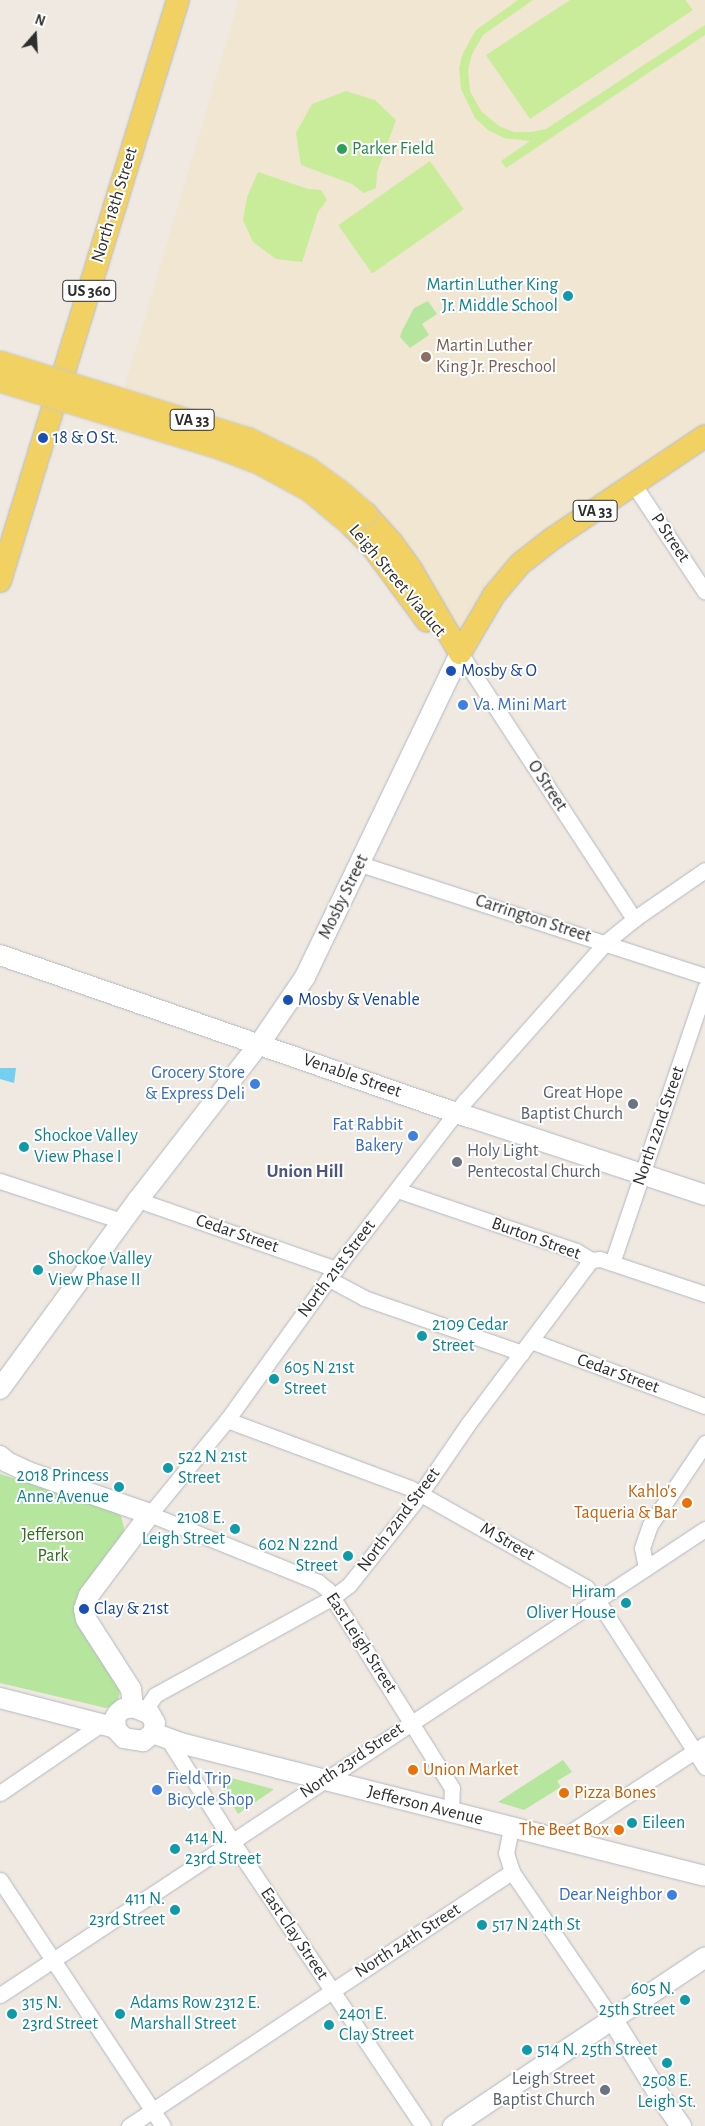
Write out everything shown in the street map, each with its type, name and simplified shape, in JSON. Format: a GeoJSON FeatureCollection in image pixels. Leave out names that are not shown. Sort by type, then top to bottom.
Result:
{"type":"FeatureCollection","features":[{"type":"Feature","properties":{"kind":"main road","name":"North 18th Street"},"geometry":{"type":"LineString","coordinates":[[0,582],[178,0]]}},
{"type":"Feature","properties":{"kind":"main road","name":"Leigh Street Viaduct"},"geometry":{"type":"LineString","coordinates":[[0,362],[249,439],[308,468],[340,491],[360,521]]}},
{"type":"Feature","properties":{"kind":"main road","name":"Leigh Street Viaduct"},"geometry":{"type":"LineString","coordinates":[[0,381],[219,448],[259,463],[310,491],[360,521],[392,544],[412,571],[460,653]]}},
{"type":"Feature","properties":{"kind":"main road","name":"Mosby Street"},"geometry":{"type":"LineString","coordinates":[[460,653],[494,595],[520,564],[552,539],[705,436]]}},
{"type":"Feature","properties":{"kind":"street","name":"P Street"},"geometry":{"type":"LineString","coordinates":[[634,485],[705,592]]}},
{"type":"Feature","properties":{"kind":"street","name":"Mosby Street"},"geometry":{"type":"LineString","coordinates":[[0,1390],[122,1221],[260,1044],[305,977],[460,653]]}},
{"type":"Feature","properties":{"kind":"street","name":"O Street"},"geometry":{"type":"LineString","coordinates":[[460,653],[634,918]]}},
{"type":"Feature","properties":{"kind":"street","name":"Carrington Street"},"geometry":{"type":"LineString","coordinates":[[360,864],[606,942],[705,976]]}},
{"type":"Feature","properties":{"kind":"street","name":"North 21st Street"},"geometry":{"type":"LineString","coordinates":[[139,1709],[131,1690],[86,1619],[84,1609],[91,1592],[150,1514],[227,1420],[332,1274],[456,1112],[606,942],[634,918],[705,870]]}},
{"type":"Feature","properties":{"kind":"street","name":"Venable Street"},"geometry":{"type":"LineString","coordinates":[[0,955],[643,1176],[705,1195]]}},
{"type":"Feature","properties":{"kind":"street","name":"North 22nd Street"},"geometry":{"type":"LineString","coordinates":[[612,1263],[705,988]]}},
{"type":"Feature","properties":{"kind":"street"},"geometry":{"type":"LineString","coordinates":[[0,1181],[122,1221]]}},
{"type":"Feature","properties":{"kind":"street","name":"Burton Street"},"geometry":{"type":"LineString","coordinates":[[396,1190],[576,1251],[591,1260],[600,1259],[705,1294]]}},
{"type":"Feature","properties":{"kind":"street","name":"Cedar Street"},"geometry":{"type":"LineString","coordinates":[[138,1200],[332,1274],[364,1298],[526,1347],[705,1406]]}},
{"type":"Feature","properties":{"kind":"street","name":"North 22nd Street"},"geometry":{"type":"LineString","coordinates":[[139,1709],[155,1695],[333,1597],[349,1585],[421,1494],[591,1260]]}},
{"type":"Feature","properties":{"kind":"street","name":"M Street"},"geometry":{"type":"LineString","coordinates":[[227,1420],[410,1488],[586,1587],[700,1747],[705,1767]]}},
{"type":"Feature","properties":{"kind":"street"},"geometry":{"type":"LineString","coordinates":[[646,1568],[642,1548],[650,1525],[705,1443]]}},
{"type":"Feature","properties":{"kind":"street"},"geometry":{"type":"LineString","coordinates":[[0,1456],[7,1462],[28,1472],[150,1514]]}},
{"type":"Feature","properties":{"kind":"street","name":"East Leigh Street"},"geometry":{"type":"LineString","coordinates":[[150,1514],[318,1582],[327,1588],[412,1721],[452,1788],[451,1812]]}},
{"type":"Feature","properties":{"kind":"street","name":"North 23rd Street"},"geometry":{"type":"LineString","coordinates":[[0,1995],[324,1779],[705,1529]]}},
{"type":"Feature","properties":{"kind":"street"},"geometry":{"type":"LineString","coordinates":[[0,1698],[109,1726],[124,1738],[136,1742],[161,1736],[150,1714],[139,1709],[122,1709],[109,1726],[0,1793]]}},
{"type":"Feature","properties":{"kind":"street","name":"Jefferson Avenue"},"geometry":{"type":"LineString","coordinates":[[161,1736],[512,1828],[703,1874]]}},
{"type":"Feature","properties":{"kind":"street","name":"East Clay Street"},"geometry":{"type":"LineString","coordinates":[[161,1736],[423,2126]]}},
{"type":"Feature","properties":{"kind":"street"},"geometry":{"type":"LineString","coordinates":[[560,1839],[700,1747]]}},
{"type":"Feature","properties":{"kind":"street"},"geometry":{"type":"LineString","coordinates":[[512,1828],[506,1853],[512,1872],[613,2020],[681,2126]]}},
{"type":"Feature","properties":{"kind":"street","name":"North 24th Street"},"geometry":{"type":"LineString","coordinates":[[129,2126],[512,1872]]}},
{"type":"Feature","properties":{"kind":"street"},"geometry":{"type":"LineString","coordinates":[[0,1880],[162,2126]]}},
{"type":"Feature","properties":{"kind":"street"},"geometry":{"type":"LineString","coordinates":[[453,2126],[705,1957]]}},
{"type":"Feature","properties":{"kind":"shaded area"},"geometry":{"type":"Polygon","coordinates":[[[239,0],[705,0],[705,436],[547,543],[460,653],[392,543],[121,399],[239,0]]]}},
{"type":"Feature","properties":{"kind":"green space"},"geometry":{"type":"Polygon","coordinates":[[[518,0],[533,0],[483,35],[472,54],[468,70],[470,91],[481,111],[499,126],[514,132],[531,132],[546,129],[705,25],[705,35],[506,168],[501,161],[530,141],[504,138],[488,130],[475,118],[461,89],[459,68],[463,53],[476,30],[518,0]]]}},
{"type":"Feature","properties":{"kind":"green space"},"geometry":{"type":"Polygon","coordinates":[[[570,0],[685,0],[693,10],[530,119],[486,55],[570,0]]]}},
{"type":"Feature","properties":{"kind":"green space","name":"Parker Field"},"geometry":{"type":"Polygon","coordinates":[[[346,91],[375,100],[396,120],[377,172],[376,188],[364,193],[352,184],[301,165],[296,133],[312,104],[346,91]]]}},
{"type":"Feature","properties":{"kind":"green space"},"geometry":{"type":"Polygon","coordinates":[[[430,161],[464,209],[372,274],[338,225],[430,161]]]}},
{"type":"Feature","properties":{"kind":"green space"},"geometry":{"type":"Polygon","coordinates":[[[258,172],[308,189],[321,190],[327,200],[318,212],[302,262],[276,259],[253,242],[243,220],[247,197],[258,172]]]}},
{"type":"Feature","properties":{"kind":"green space"},"geometry":{"type":"Polygon","coordinates":[[[428,301],[437,314],[422,324],[429,335],[410,348],[400,337],[402,331],[414,308],[428,301]]]}},
{"type":"Feature","properties":{"kind":"green space","name":"Jefferson Park"},"geometry":{"type":"Polygon","coordinates":[[[0,1474],[107,1507],[121,1516],[125,1532],[82,1629],[120,1691],[118,1701],[112,1707],[106,1708],[0,1683],[0,1474]]]}},
{"type":"Feature","properties":{"kind":"green space"},"geometry":{"type":"Polygon","coordinates":[[[563,1760],[572,1772],[557,1781],[561,1787],[524,1810],[498,1802],[563,1760]]]}},
{"type":"Feature","properties":{"kind":"green space"},"geometry":{"type":"Polygon","coordinates":[[[213,1773],[273,1789],[273,1790],[238,1814],[213,1773]]]}},
{"type":"Feature","properties":{"kind":"water"},"geometry":{"type":"Polygon","coordinates":[[[0,1068],[16,1068],[14,1083],[0,1079],[0,1068]]]}},
{"type":"Feature","properties":{"kind":"place","name":"Parker Field"},"geometry":{"type":"Point","coordinates":[342,149]}},
{"type":"Feature","properties":{"kind":"place","name":"Martin Luther King Jr. Middle School"},"geometry":{"type":"Point","coordinates":[568,296]}},
{"type":"Feature","properties":{"kind":"place","name":"Martin Luther King Jr. Preschool"},"geometry":{"type":"Point","coordinates":[426,357]}},
{"type":"Feature","properties":{"kind":"place","name":"18 & O St."},"geometry":{"type":"Point","coordinates":[43,438]}},
{"type":"Feature","properties":{"kind":"place","name":"Mosby & O"},"geometry":{"type":"Point","coordinates":[451,671]}},
{"type":"Feature","properties":{"kind":"place","name":"Va. Mini Mart"},"geometry":{"type":"Point","coordinates":[463,705]}},
{"type":"Feature","properties":{"kind":"place","name":"Mosby & Venable"},"geometry":{"type":"Point","coordinates":[288,1000]}},
{"type":"Feature","properties":{"kind":"place","name":"Grocery Store & Express Deli"},"geometry":{"type":"Point","coordinates":[255,1084]}},
{"type":"Feature","properties":{"kind":"place","name":"Great Hope Baptist Church"},"geometry":{"type":"Point","coordinates":[633,1104]}},
{"type":"Feature","properties":{"kind":"place","name":"Fat Rabbit Bakery"},"geometry":{"type":"Point","coordinates":[413,1136]}},
{"type":"Feature","properties":{"kind":"place","name":"Shockoe Valley View Phase I"},"geometry":{"type":"Point","coordinates":[24,1147]}},
{"type":"Feature","properties":{"kind":"place","name":"Holy Light Pentecostal Church"},"geometry":{"type":"Point","coordinates":[457,1162]}},
{"type":"Feature","properties":{"kind":"place","name":"Shockoe Valley View Phase II"},"geometry":{"type":"Point","coordinates":[38,1270]}},
{"type":"Feature","properties":{"kind":"place","name":"2109 Cedar Street"},"geometry":{"type":"Point","coordinates":[422,1336]}},
{"type":"Feature","properties":{"kind":"place","name":"605 N 21st Street"},"geometry":{"type":"Point","coordinates":[274,1379]}},
{"type":"Feature","properties":{"kind":"place","name":"522 N 21st Street"},"geometry":{"type":"Point","coordinates":[168,1468]}},
{"type":"Feature","properties":{"kind":"place","name":"2018 Princess Anne Avenue"},"geometry":{"type":"Point","coordinates":[119,1487]}},
{"type":"Feature","properties":{"kind":"place","name":"Kahlo's Taqueria & Bar"},"geometry":{"type":"Point","coordinates":[687,1503]}},
{"type":"Feature","properties":{"kind":"place","name":"2108 E. Leigh Street"},"geometry":{"type":"Point","coordinates":[235,1529]}},
{"type":"Feature","properties":{"kind":"place","name":"602 N 22nd Street"},"geometry":{"type":"Point","coordinates":[348,1556]}},
{"type":"Feature","properties":{"kind":"place","name":"Hiram Oliver House"},"geometry":{"type":"Point","coordinates":[626,1603]}},
{"type":"Feature","properties":{"kind":"place","name":"Clay & 21st"},"geometry":{"type":"Point","coordinates":[84,1609]}},
{"type":"Feature","properties":{"kind":"place","name":"Union Market"},"geometry":{"type":"Point","coordinates":[413,1770]}},
{"type":"Feature","properties":{"kind":"place","name":"Field Trip Bicycle Shop"},"geometry":{"type":"Point","coordinates":[157,1790]}},
{"type":"Feature","properties":{"kind":"place","name":"Pizza Bones"},"geometry":{"type":"Point","coordinates":[564,1793]}},
{"type":"Feature","properties":{"kind":"place","name":"Eileen"},"geometry":{"type":"Point","coordinates":[632,1823]}},
{"type":"Feature","properties":{"kind":"place","name":"The Beet Box"},"geometry":{"type":"Point","coordinates":[619,1830]}},
{"type":"Feature","properties":{"kind":"place","name":"414 N. 23rd Street"},"geometry":{"type":"Point","coordinates":[175,1849]}},
{"type":"Feature","properties":{"kind":"place","name":"Dear Neighbor"},"geometry":{"type":"Point","coordinates":[672,1895]}},
{"type":"Feature","properties":{"kind":"place","name":"411 N. 23rd Street"},"geometry":{"type":"Point","coordinates":[175,1910]}},
{"type":"Feature","properties":{"kind":"place","name":"517 N 24th St"},"geometry":{"type":"Point","coordinates":[482,1925]}},
{"type":"Feature","properties":{"kind":"place","name":"605 N. 25th Street"},"geometry":{"type":"Point","coordinates":[685,2000]}},
{"type":"Feature","properties":{"kind":"place","name":"315 N. 23rd Street"},"geometry":{"type":"Point","coordinates":[12,2014]}},
{"type":"Feature","properties":{"kind":"place","name":"Adams Row 2312 E. Marshall Street"},"geometry":{"type":"Point","coordinates":[120,2014]}},
{"type":"Feature","properties":{"kind":"place","name":"2401 E. Clay Street"},"geometry":{"type":"Point","coordinates":[329,2025]}},
{"type":"Feature","properties":{"kind":"place","name":"514 N. 25th Street"},"geometry":{"type":"Point","coordinates":[527,2050]}},
{"type":"Feature","properties":{"kind":"place","name":"2508 E. Leigh St."},"geometry":{"type":"Point","coordinates":[667,2063]}},
{"type":"Feature","properties":{"kind":"place","name":"Leigh Street Baptist Church"},"geometry":{"type":"Point","coordinates":[605,2090]}},
{"type":"Feature","properties":{"kind":"district","name":"Union Hill"},"geometry":{"type":"Point","coordinates":[305,1172]}}]}
